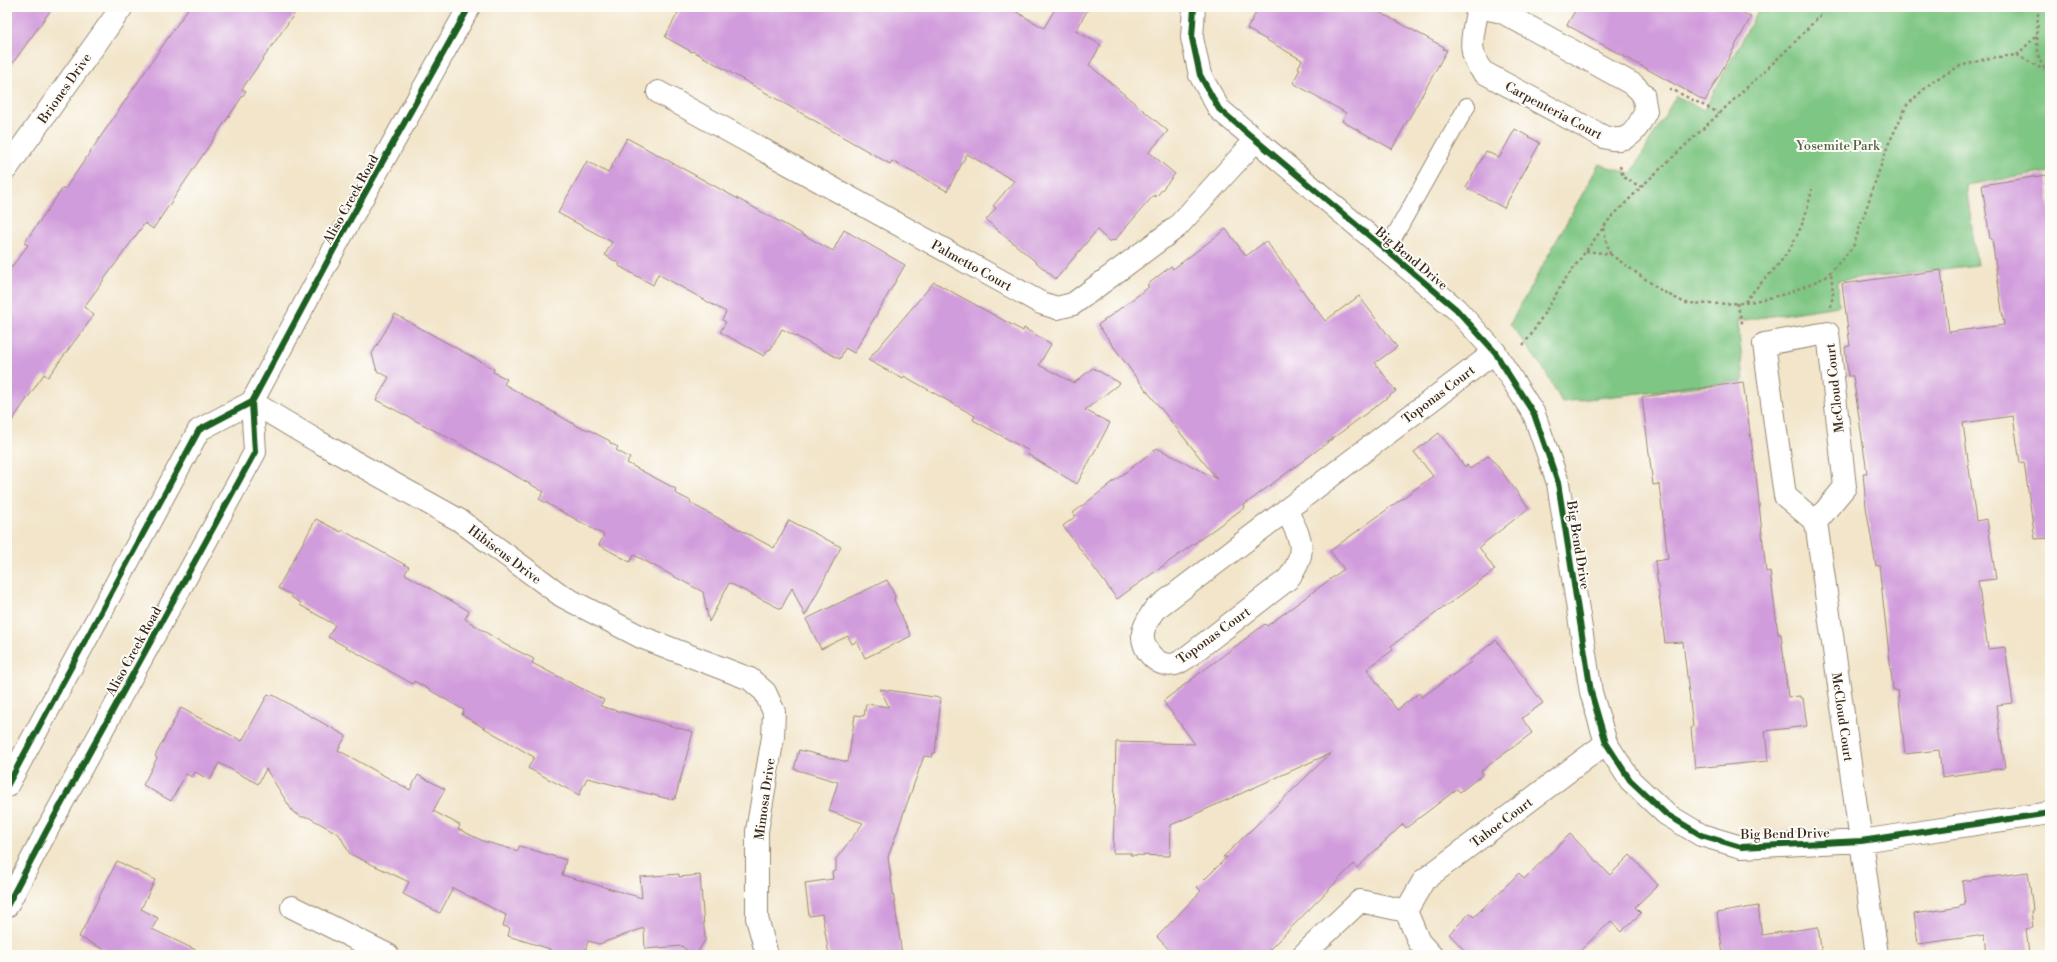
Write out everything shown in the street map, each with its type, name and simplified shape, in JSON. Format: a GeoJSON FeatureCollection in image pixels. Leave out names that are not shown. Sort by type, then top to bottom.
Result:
{"type":"FeatureCollection","features":[{"type":"Feature","properties":{"kind":"street","name":"Briones Drive"},"geometry":{"type":"LineString","coordinates":[[7,168],[122,7]]}},
{"type":"Feature","properties":{"kind":"street","name":"Aliso Creek Road"},"geometry":{"type":"LineString","coordinates":[[7,906],[47,830],[255,452],[252,402],[340,238],[469,7]]}},
{"type":"Feature","properties":{"kind":"street","name":"Big Bend Drive"},"geometry":{"type":"LineString","coordinates":[[1194,7],[1192,38],[1200,75],[1219,109],[1255,141],[1456,309],[1500,359],[1534,414],[1558,483],[1591,692],[1606,743],[1630,780],[1666,814],[1701,835],[1741,847],[1861,841],[2050,813]]}},
{"type":"Feature","properties":{"kind":"street","name":"Carpenteria Court"},"geometry":{"type":"LineString","coordinates":[[1479,7],[1502,12],[1634,85],[1643,94],[1646,111],[1638,127],[1625,139],[1614,140],[1604,137],[1482,72],[1475,64],[1471,49],[1479,7]]}},
{"type":"Feature","properties":{"kind":"street","name":"Palmetto Court"},"geometry":{"type":"LineString","coordinates":[[658,92],[1041,303],[1057,308],[1073,304],[1177,227],[1255,141]]}},
{"type":"Feature","properties":{"kind":"street","name":"McCloud Court"},"geometry":{"type":"LineString","coordinates":[[1816,522],[1845,487],[1828,333],[1764,344],[1784,496],[1816,522],[1877,955]]}},
{"type":"Feature","properties":{"kind":"street","name":"Toponas Court"},"geometry":{"type":"LineString","coordinates":[[1286,510],[1299,534],[1301,548],[1298,566],[1288,579],[1186,658],[1175,664],[1162,664],[1153,657],[1145,646],[1143,634],[1146,623],[1154,610],[1286,510],[1500,359]]}},
{"type":"Feature","properties":{"kind":"street","name":"Hibiscus Drive"},"geometry":{"type":"LineString","coordinates":[[252,402],[317,441],[459,520],[562,596],[642,636],[750,679],[765,692]]}},
{"type":"Feature","properties":{"kind":"street"},"geometry":{"type":"LineString","coordinates":[[7,786],[199,430],[252,402]]}},
{"type":"Feature","properties":{"kind":"street","name":"Mimosa Drive"},"geometry":{"type":"LineString","coordinates":[[765,692],[774,712],[773,737],[757,831],[757,918],[767,955]]}},
{"type":"Feature","properties":{"kind":"street","name":"Tahoe Court"},"geometry":{"type":"LineString","coordinates":[[1406,911],[1424,880],[1606,743]]}},
{"type":"Feature","properties":{"kind":"street"},"geometry":{"type":"LineString","coordinates":[[1303,955],[1360,901],[1406,911],[1419,942],[1431,955]]}},
{"type":"Feature","properties":{"kind":"street"},"geometry":{"type":"LineString","coordinates":[[292,907],[388,955]]}},
{"type":"Feature","properties":{"kind":"lane"},"geometry":{"type":"LineString","coordinates":[[1386,251],[1467,106]]}},
{"type":"Feature","properties":{"kind":"path"},"geometry":{"type":"LineString","coordinates":[[1500,359],[1531,335],[1564,281],[1603,228],[1641,187],[1792,45],[1828,7]]}},
{"type":"Feature","properties":{"kind":"path"},"geometry":{"type":"LineString","coordinates":[[2038,7],[2038,54],[2045,70]]}},
{"type":"Feature","properties":{"kind":"path"},"geometry":{"type":"LineString","coordinates":[[1586,251],[1610,254],[1662,291],[1685,302],[1711,304],[1745,303],[1786,294],[1826,277],[1853,247],[1888,145],[1907,105],[1932,81],[1960,66],[1990,58],[2017,54],[2038,34]]}},
{"type":"Feature","properties":{"kind":"path"},"geometry":{"type":"LineString","coordinates":[[2017,54],[2050,74]]}},
{"type":"Feature","properties":{"kind":"path"},"geometry":{"type":"LineString","coordinates":[[1643,94],[1673,90],[1719,113]]}},
{"type":"Feature","properties":{"kind":"path"},"geometry":{"type":"LineString","coordinates":[[1745,303],[1752,290],[1768,276],[1796,240],[1808,212],[1812,188]]}},
{"type":"Feature","properties":{"kind":"path"},"geometry":{"type":"LineString","coordinates":[[1603,228],[1610,254]]}},
{"type":"Feature","properties":{"kind":"path"},"geometry":{"type":"LineString","coordinates":[[1828,333],[1833,293],[1831,272]]}},
{"type":"Feature","properties":{"kind":"green space","name":"Yosemite Park"},"geometry":{"type":"Polygon","coordinates":[[[1760,7],[2050,7],[2050,172],[1966,185],[1977,265],[1838,281],[1839,306],[1738,321],[1744,381],[1562,402],[1543,368],[1510,324],[1599,164],[1631,174],[1676,96],[1704,110],[1760,7]]]}},
{"type":"Feature","properties":{"kind":"building"},"geometry":{"type":"Polygon","coordinates":[[[7,7],[53,7],[7,71],[7,7]]]}},
{"type":"Feature","properties":{"kind":"building"},"geometry":{"type":"Polygon","coordinates":[[[189,7],[299,7],[242,89],[246,91],[153,229],[145,223],[84,307],[94,315],[48,377],[44,374],[7,428],[7,273],[28,245],[24,243],[63,188],[65,189],[189,7]]]}},
{"type":"Feature","properties":{"kind":"building"},"geometry":{"type":"Polygon","coordinates":[[[681,7],[1008,7],[1044,28],[1056,7],[1089,7],[1076,31],[1101,45],[1089,65],[1168,131],[1149,152],[1175,174],[1156,197],[1154,195],[1114,241],[1112,240],[1110,242],[1097,230],[1056,279],[986,220],[996,208],[993,206],[1014,181],[967,154],[947,191],[892,161],[890,164],[693,51],[692,52],[665,37],[681,7]]]}},
{"type":"Feature","properties":{"kind":"building"},"geometry":{"type":"Polygon","coordinates":[[[1259,7],[1370,7],[1447,50],[1392,149],[1342,121],[1346,113],[1293,83],[1300,69],[1298,68],[1302,60],[1247,29],[1259,7]]]}},
{"type":"Feature","properties":{"kind":"building"},"geometry":{"type":"Polygon","coordinates":[[[1577,7],[1732,7],[1751,17],[1705,101],[1567,25],[1577,7]]]}},
{"type":"Feature","properties":{"kind":"building"},"geometry":{"type":"Polygon","coordinates":[[[1515,129],[1540,143],[1504,208],[1466,187],[1486,151],[1499,158],[1515,129]]]}},
{"type":"Feature","properties":{"kind":"building"},"geometry":{"type":"Polygon","coordinates":[[[627,138],[833,251],[844,230],[905,265],[854,353],[845,348],[840,359],[782,329],[770,350],[769,349],[764,356],[720,332],[726,322],[722,320],[726,312],[658,274],[653,285],[619,266],[620,264],[605,255],[612,242],[558,213],[587,161],[608,173],[627,138]]]}},
{"type":"Feature","properties":{"kind":"building"},"geometry":{"type":"Polygon","coordinates":[[[2046,175],[2050,205],[2050,538],[2035,539],[2024,462],[2020,463],[2013,416],[1963,423],[1976,521],[1987,519],[1996,579],[1978,581],[1988,649],[2005,647],[2013,703],[1996,705],[2005,768],[1942,777],[1939,750],[1905,754],[1898,691],[1893,689],[1879,565],[1876,566],[1866,507],[1863,473],[1867,473],[1853,376],[1848,376],[1845,347],[1850,346],[1842,284],[1941,270],[1949,332],[2004,325],[1992,239],[1990,239],[1982,185],[2046,175]]]}},
{"type":"Feature","properties":{"kind":"building"},"geometry":{"type":"Polygon","coordinates":[[[1226,229],[1246,256],[1266,241],[1325,321],[1359,296],[1397,347],[1375,363],[1396,391],[1244,505],[1245,507],[1117,599],[1063,526],[1076,516],[1073,513],[1157,448],[1217,479],[1135,376],[1098,325],[1149,287],[1147,285],[1171,266],[1173,269],[1226,229]]]}},
{"type":"Feature","properties":{"kind":"building"},"geometry":{"type":"Polygon","coordinates":[[[934,282],[1023,331],[1024,328],[1051,344],[1039,365],[1074,383],[1093,368],[1120,383],[1085,410],[1110,423],[1077,484],[1027,454],[1029,451],[973,420],[975,416],[904,376],[903,379],[868,360],[934,282]]]}},
{"type":"Feature","properties":{"kind":"building"},"geometry":{"type":"Polygon","coordinates":[[[395,314],[494,369],[493,372],[507,379],[504,384],[579,427],[589,430],[610,441],[610,443],[618,447],[616,450],[630,458],[627,463],[676,489],[675,493],[691,501],[690,503],[774,548],[789,520],[841,547],[805,616],[792,588],[781,609],[729,583],[709,622],[703,592],[634,555],[630,562],[599,545],[604,535],[539,499],[544,492],[451,439],[376,400],[389,377],[377,371],[372,354],[395,314]]]}},
{"type":"Feature","properties":{"kind":"building"},"geometry":{"type":"Polygon","coordinates":[[[1743,382],[1756,475],[1766,572],[1770,571],[1778,634],[1781,634],[1788,697],[1800,696],[1800,698],[1803,698],[1807,726],[1765,731],[1768,761],[1695,768],[1691,728],[1693,727],[1683,642],[1665,643],[1655,561],[1668,559],[1659,484],[1653,485],[1642,397],[1743,382]]]}},
{"type":"Feature","properties":{"kind":"building"},"geometry":{"type":"Polygon","coordinates":[[[1439,433],[1465,467],[1467,465],[1470,469],[1489,455],[1529,508],[1479,547],[1495,570],[1391,646],[1393,650],[1367,669],[1397,710],[1419,693],[1422,697],[1471,662],[1470,660],[1496,640],[1543,703],[1522,718],[1532,733],[1481,771],[1483,774],[1460,792],[1457,789],[1406,828],[1403,824],[1357,868],[1354,864],[1264,955],[1174,955],[1157,937],[1201,891],[1197,887],[1227,857],[1223,857],[1331,753],[1171,825],[1170,856],[1130,855],[1131,853],[1113,853],[1116,742],[1195,744],[1163,701],[1265,624],[1267,626],[1344,569],[1330,551],[1433,476],[1414,452],[1439,433]]]}},
{"type":"Feature","properties":{"kind":"building"},"geometry":{"type":"Polygon","coordinates":[[[316,519],[341,532],[342,530],[409,567],[405,574],[469,611],[465,619],[504,644],[534,659],[532,663],[604,700],[600,706],[693,732],[675,799],[673,798],[673,800],[587,778],[579,795],[528,768],[534,757],[462,715],[464,710],[414,681],[413,684],[328,637],[335,625],[300,605],[301,603],[291,597],[292,595],[278,588],[316,519]]]}},
{"type":"Feature","properties":{"kind":"building"},"geometry":{"type":"Polygon","coordinates":[[[887,580],[895,596],[894,600],[911,636],[865,658],[857,641],[852,644],[848,636],[821,649],[806,619],[887,580]]]}},
{"type":"Feature","properties":{"kind":"building"},"geometry":{"type":"Polygon","coordinates":[[[880,689],[941,698],[935,753],[933,753],[932,757],[924,756],[888,857],[902,955],[829,955],[822,914],[809,916],[805,883],[833,879],[832,872],[836,871],[836,859],[863,823],[829,811],[838,782],[794,769],[799,750],[848,762],[855,715],[864,716],[866,704],[889,707],[880,689]]]}},
{"type":"Feature","properties":{"kind":"building"},"geometry":{"type":"Polygon","coordinates":[[[268,694],[273,695],[346,736],[338,750],[410,790],[418,775],[445,789],[433,811],[460,825],[458,829],[483,841],[518,851],[519,846],[566,860],[562,875],[642,898],[640,877],[679,874],[679,877],[700,875],[705,940],[696,955],[692,955],[682,946],[645,949],[644,928],[599,944],[588,941],[584,955],[548,955],[550,949],[508,936],[510,928],[503,926],[506,915],[453,888],[440,913],[403,894],[409,882],[350,854],[339,834],[308,817],[302,817],[293,812],[266,769],[258,784],[219,763],[210,780],[195,772],[192,777],[186,774],[171,801],[143,785],[157,758],[155,756],[181,708],[242,741],[268,694]]]}},
{"type":"Feature","properties":{"kind":"building"},"geometry":{"type":"Polygon","coordinates":[[[1570,834],[1610,875],[1630,855],[1658,885],[1635,907],[1641,913],[1621,932],[1611,921],[1576,955],[1469,955],[1449,934],[1470,913],[1474,917],[1519,873],[1524,879],[1570,834]]]}},
{"type":"Feature","properties":{"kind":"building"},"geometry":{"type":"Polygon","coordinates":[[[117,861],[155,880],[141,909],[158,918],[152,929],[206,955],[115,955],[79,937],[117,861]]]}},
{"type":"Feature","properties":{"kind":"building"},"geometry":{"type":"Polygon","coordinates":[[[2028,872],[2033,910],[2031,911],[2033,928],[2026,929],[2029,955],[1987,955],[1985,935],[1918,944],[1914,914],[1960,907],[1960,905],[1965,904],[1962,881],[2028,872]]]}},
{"type":"Feature","properties":{"kind":"building"},"geometry":{"type":"Polygon","coordinates":[[[1758,906],[1762,935],[1818,927],[1822,955],[1723,955],[1717,913],[1758,906]]]}},
{"type":"Feature","properties":{"kind":"cycle path"},"geometry":{"type":"LineString","coordinates":[[7,906],[47,830],[255,452],[252,402],[340,238],[469,7]]}},
{"type":"Feature","properties":{"kind":"cycle path"},"geometry":{"type":"LineString","coordinates":[[1194,7],[1192,38],[1200,75],[1219,109],[1456,309],[1495,352],[1534,414],[1558,483],[1591,692],[1606,743],[1630,780],[1666,814],[1701,835],[1741,847],[1861,841],[2050,813]]}},
{"type":"Feature","properties":{"kind":"cycle path"},"geometry":{"type":"LineString","coordinates":[[7,786],[199,430],[252,402]]}}]}
